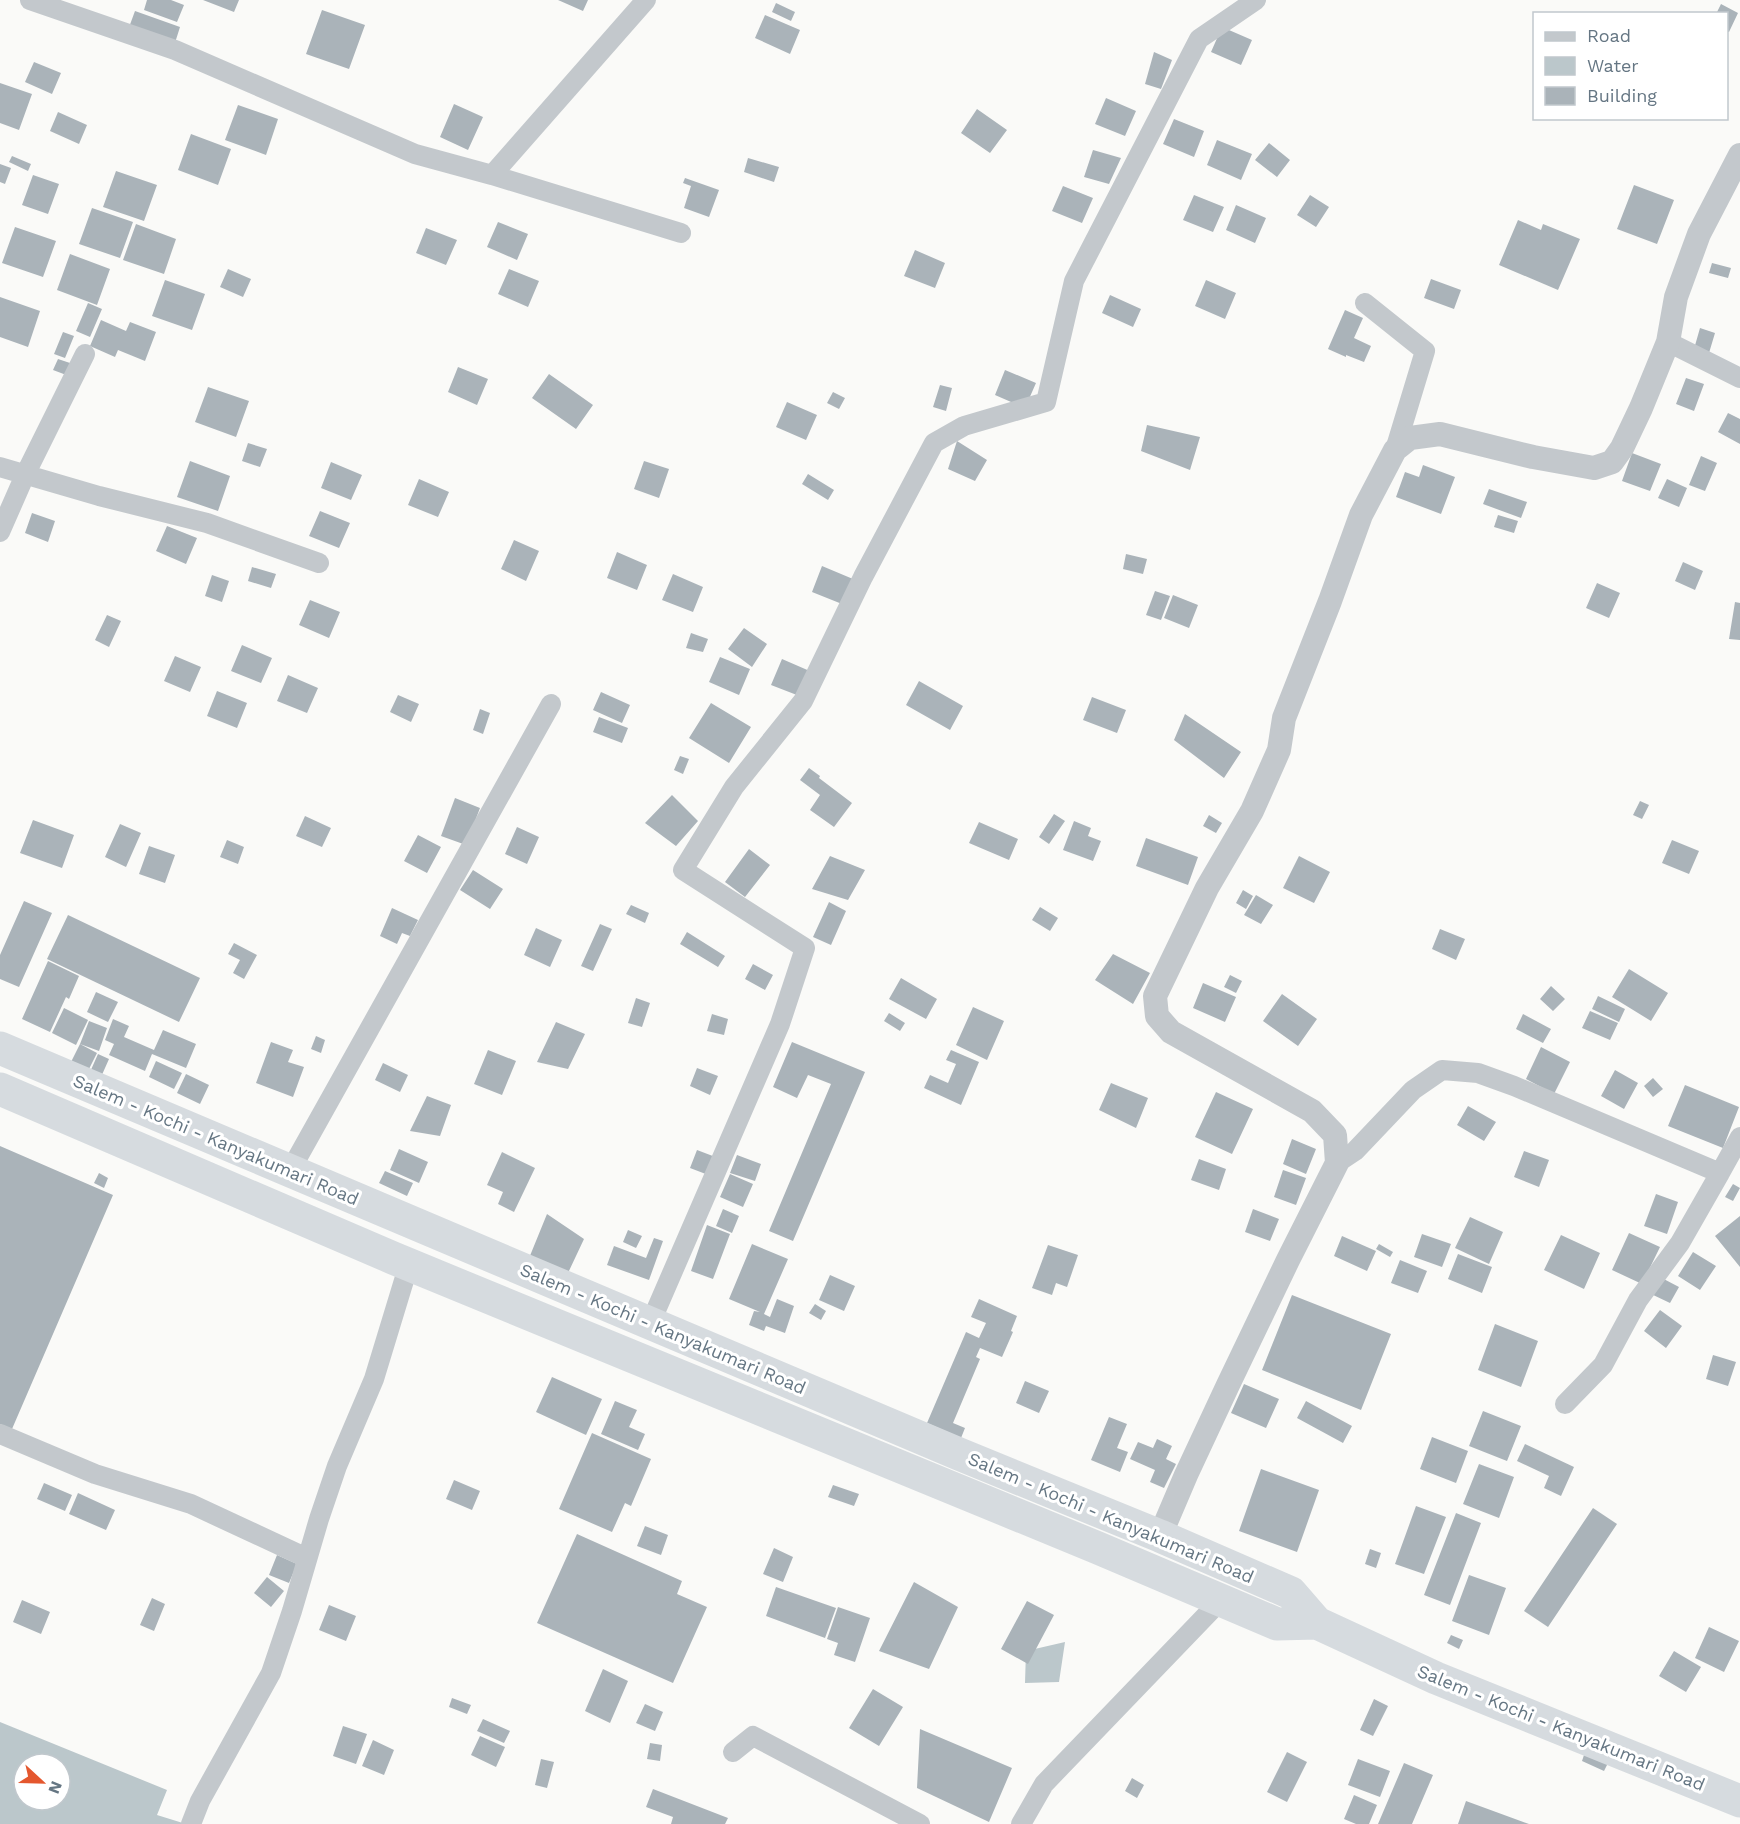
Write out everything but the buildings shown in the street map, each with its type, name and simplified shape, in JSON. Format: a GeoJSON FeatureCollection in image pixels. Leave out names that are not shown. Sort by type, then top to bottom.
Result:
{"type":"FeatureCollection","features":[{"type":"Feature","properties":{"kind":"highway","name":"Salem - Kochi - Kanyakumari Road"},"geometry":{"type":"LineString","coordinates":[[0,1048],[959,1454],[1160,1536],[1291,1593],[1317,1623],[1436,1678],[1740,1801]]}},
{"type":"Feature","properties":{"kind":"highway","name":"Salem - Kochi - Kanyakumari Road"},"geometry":{"type":"LineString","coordinates":[[0,1089],[409,1264],[1277,1624],[1317,1623]]}},
{"type":"Feature","properties":{"kind":"street"},"geometry":{"type":"LineString","coordinates":[[30,0],[175,50],[415,154],[681,233]]}},
{"type":"Feature","properties":{"kind":"street"},"geometry":{"type":"LineString","coordinates":[[492,175],[646,0]]}},
{"type":"Feature","properties":{"kind":"street"},"geometry":{"type":"LineString","coordinates":[[650,1324],[780,1024],[805,948],[683,870],[734,787],[803,701],[863,577],[934,443],[964,426],[1046,402],[1074,281],[1199,39],[1256,0]]}},
{"type":"Feature","properties":{"kind":"street"},"geometry":{"type":"LineString","coordinates":[[1395,450],[1410,438],[1440,434],[1533,457],[1594,468],[1612,462],[1622,448],[1641,408],[1668,342],[1676,297],[1699,234],[1740,155]]}},
{"type":"Feature","properties":{"kind":"street"},"geometry":{"type":"LineString","coordinates":[[1346,1157],[1335,1135],[1312,1111],[1171,1032],[1157,1016],[1155,996],[1207,888],[1252,811],[1279,750],[1284,718],[1361,515],[1395,450],[1425,351],[1365,303]]}},
{"type":"Feature","properties":{"kind":"street"},"geometry":{"type":"LineString","coordinates":[[1668,342],[1740,378]]}},
{"type":"Feature","properties":{"kind":"street"},"geometry":{"type":"LineString","coordinates":[[0,532],[25,475],[86,354]]}},
{"type":"Feature","properties":{"kind":"street"},"geometry":{"type":"LineString","coordinates":[[0,467],[99,496],[207,523],[320,563]]}},
{"type":"Feature","properties":{"kind":"street"},"geometry":{"type":"LineString","coordinates":[[290,1171],[551,704]]}},
{"type":"Feature","properties":{"kind":"street"},"geometry":{"type":"LineString","coordinates":[[1160,1536],[1186,1475],[1283,1270],[1346,1157],[1413,1090],[1442,1070],[1478,1073],[1514,1086],[1720,1173]]}},
{"type":"Feature","properties":{"kind":"street"},"geometry":{"type":"LineString","coordinates":[[1565,1404],[1603,1365],[1638,1300],[1680,1243],[1740,1137]]}},
{"type":"Feature","properties":{"kind":"street"},"geometry":{"type":"LineString","coordinates":[[191,1824],[200,1802],[272,1672],[337,1466],[374,1379],[409,1264]]}},
{"type":"Feature","properties":{"kind":"street"},"geometry":{"type":"LineString","coordinates":[[0,1434],[95,1474],[191,1504],[307,1558]]}},
{"type":"Feature","properties":{"kind":"street"},"geometry":{"type":"LineString","coordinates":[[1021,1824],[1044,1784],[1221,1600]]}},
{"type":"Feature","properties":{"kind":"street"},"geometry":{"type":"LineString","coordinates":[[733,1752],[753,1736],[920,1824]]}},
{"type":"Feature","properties":{"kind":"water"},"geometry":{"type":"Polygon","coordinates":[[[1065,1642],[1059,1682],[1025,1683],[1026,1651],[1065,1642]]]}},
{"type":"Feature","properties":{"kind":"water"},"geometry":{"type":"Polygon","coordinates":[[[0,1722],[167,1790],[157,1815],[186,1824],[0,1824],[0,1722]]]}}]}
